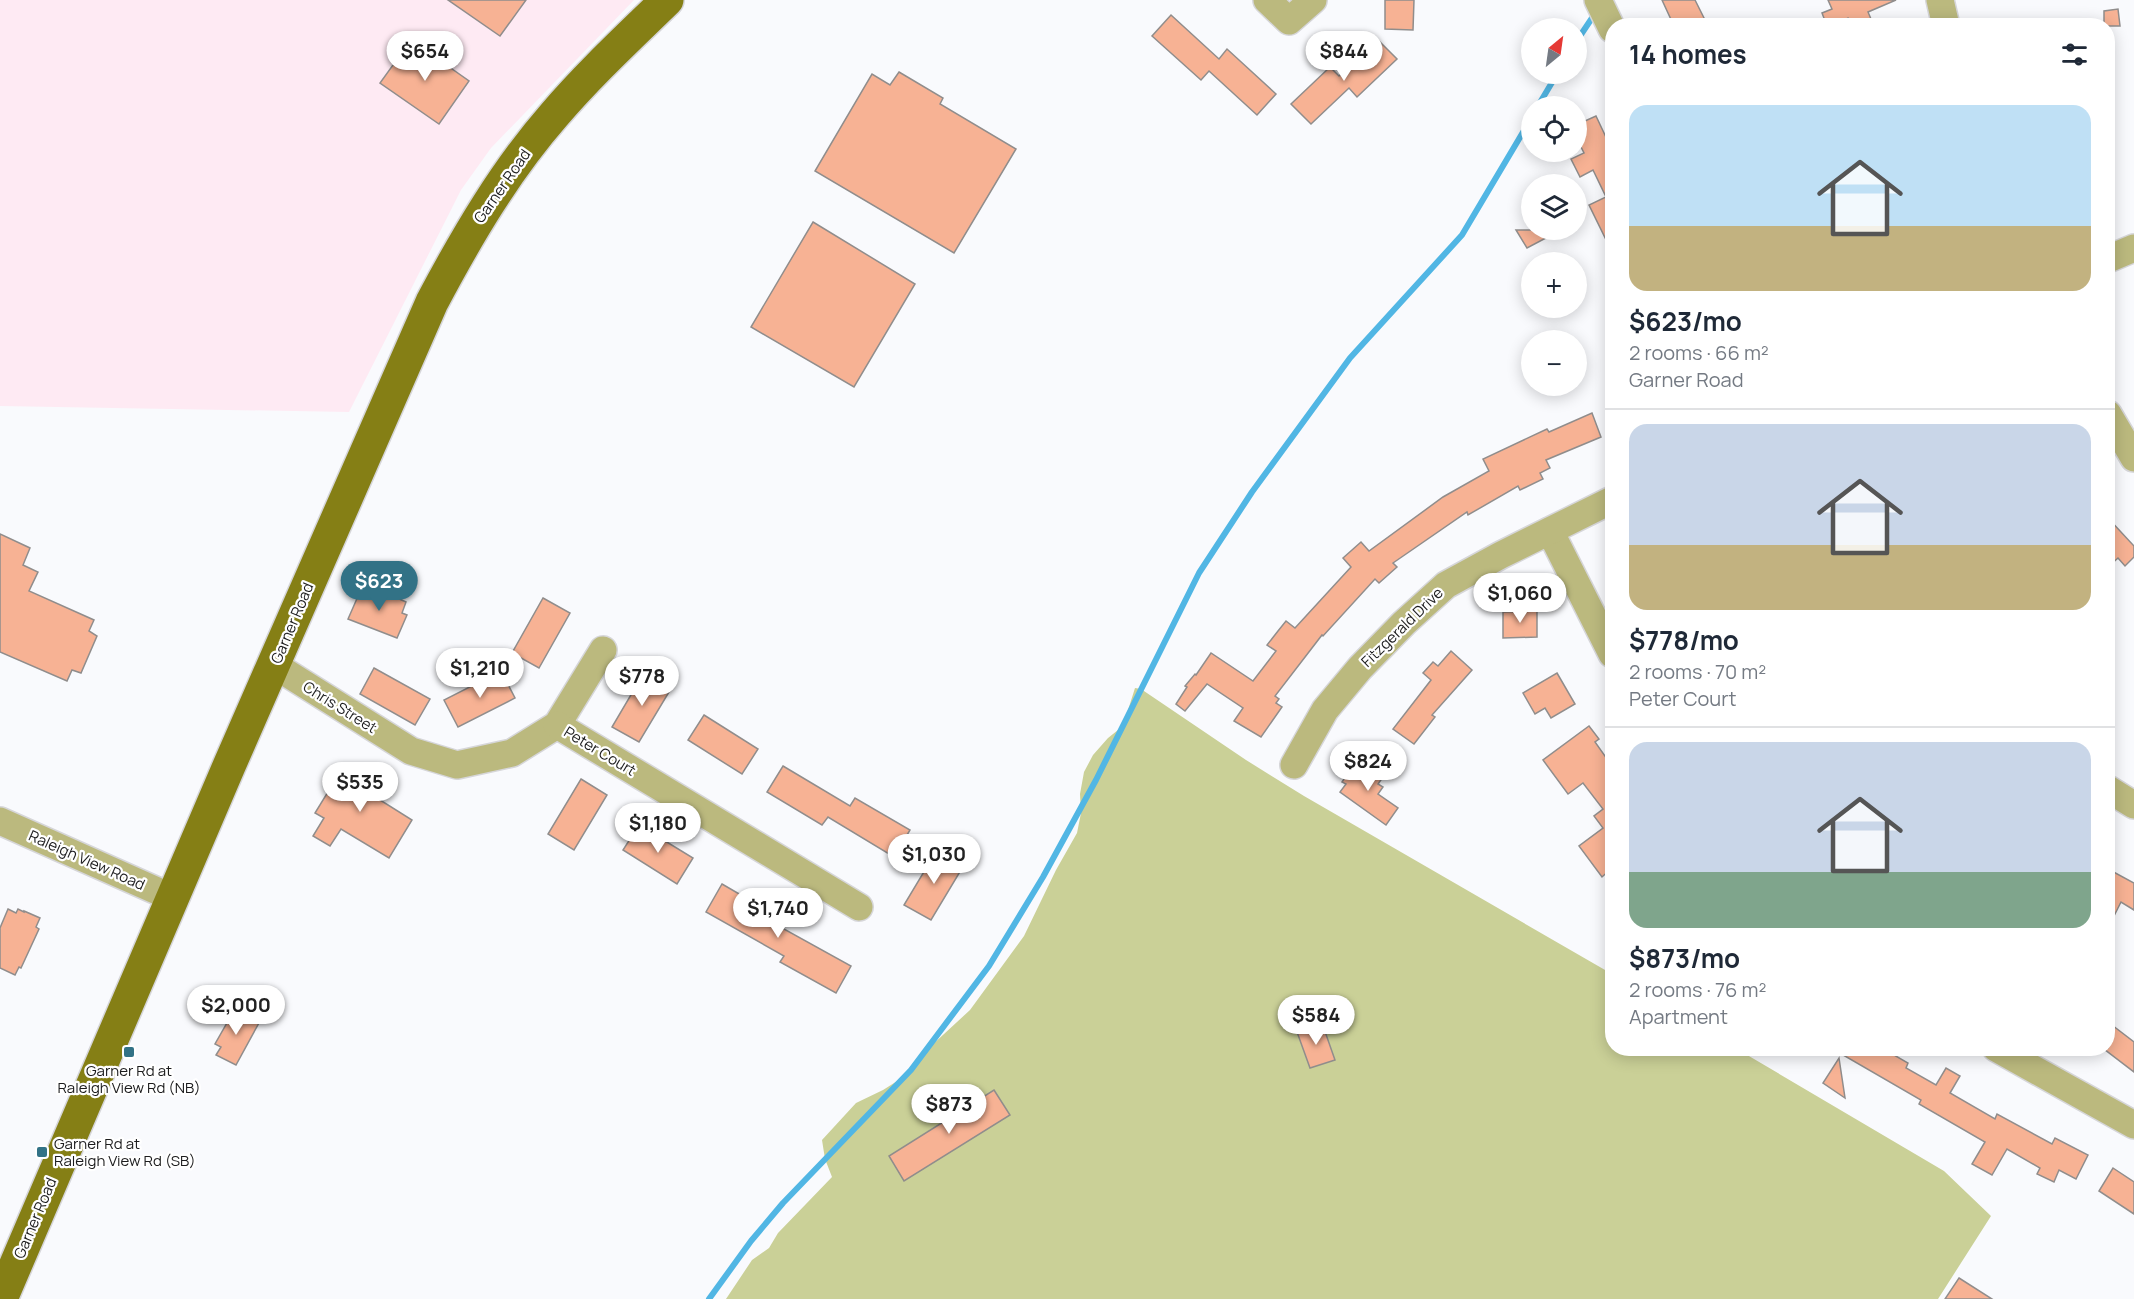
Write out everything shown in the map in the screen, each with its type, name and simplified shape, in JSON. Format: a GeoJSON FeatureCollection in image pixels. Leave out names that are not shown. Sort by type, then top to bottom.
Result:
{"type":"FeatureCollection","features":[{"type":"Feature","properties":{"kind":"main road","name":"Garner Road"},"geometry":{"type":"LineString","coordinates":[[1,1299],[432,302],[468,235],[507,175],[554,115],[667,0]]}},
{"type":"Feature","properties":{"kind":"street"},"geometry":{"type":"LineString","coordinates":[[1267,0],[1289,21],[1313,0]]}},
{"type":"Feature","properties":{"kind":"street"},"geometry":{"type":"LineString","coordinates":[[1598,0],[1607,18]]}},
{"type":"Feature","properties":{"kind":"street"},"geometry":{"type":"LineString","coordinates":[[1940,0],[1944,18]]}},
{"type":"Feature","properties":{"kind":"street"},"geometry":{"type":"LineString","coordinates":[[2115,256],[2134,248]]}},
{"type":"Feature","properties":{"kind":"street"},"geometry":{"type":"LineString","coordinates":[[2115,426],[2134,458]]}},
{"type":"Feature","properties":{"kind":"street","name":"Fitzgerald Drive"},"geometry":{"type":"LineString","coordinates":[[1294,765],[1325,710],[1360,668],[1404,623],[1446,585],[1605,504]]}},
{"type":"Feature","properties":{"kind":"street"},"geometry":{"type":"LineString","coordinates":[[1550,531],[1605,640]]}},
{"type":"Feature","properties":{"kind":"street","name":"Chris Street"},"geometry":{"type":"LineString","coordinates":[[274,665],[411,751],[457,765],[512,753],[557,725],[603,650]]}},
{"type":"Feature","properties":{"kind":"street","name":"Peter Court"},"geometry":{"type":"LineString","coordinates":[[557,725],[859,907]]}},
{"type":"Feature","properties":{"kind":"street"},"geometry":{"type":"LineString","coordinates":[[2115,793],[2134,805]]}},
{"type":"Feature","properties":{"kind":"street","name":"Raleigh View Road"},"geometry":{"type":"LineString","coordinates":[[0,821],[173,898]]}},
{"type":"Feature","properties":{"kind":"street"},"geometry":{"type":"LineString","coordinates":[[2010,1056],[2134,1125]]}},
{"type":"Feature","properties":{"kind":"shaded area"},"geometry":{"type":"Polygon","coordinates":[[[0,0],[634,0],[491,148],[461,190],[349,412],[0,406],[0,0]]]}},
{"type":"Feature","properties":{"kind":"green space"},"geometry":{"type":"Polygon","coordinates":[[[1135,688],[1141,689],[1304,796],[1605,970],[1605,1056],[1749,1056],[1944,1171],[1991,1216],[1938,1299],[726,1299],[752,1260],[769,1248],[778,1233],[832,1177],[825,1159],[822,1140],[856,1103],[902,1078],[918,1058],[970,1010],[1024,936],[1077,833],[1084,772],[1093,755],[1123,726],[1135,688]]]}},
{"type":"Feature","properties":{"kind":"building"},"geometry":{"type":"Polygon","coordinates":[[[448,0],[526,0],[500,36],[448,0]]]}},
{"type":"Feature","properties":{"kind":"building"},"geometry":{"type":"Polygon","coordinates":[[[1385,0],[1414,0],[1413,30],[1385,29],[1385,0]]]}},
{"type":"Feature","properties":{"kind":"building"},"geometry":{"type":"Polygon","coordinates":[[[1662,0],[1695,0],[1704,18],[1670,18],[1662,0]]]}},
{"type":"Feature","properties":{"kind":"building"},"geometry":{"type":"Polygon","coordinates":[[[1828,0],[1896,0],[1868,12],[1871,18],[1824,18],[1822,13],[1832,9],[1828,0]]]}},
{"type":"Feature","properties":{"kind":"building"},"geometry":{"type":"Polygon","coordinates":[[[2118,9],[2120,26],[2115,26],[2115,18],[2104,18],[2104,11],[2118,9]]]}},
{"type":"Feature","properties":{"kind":"building"},"geometry":{"type":"Polygon","coordinates":[[[1171,15],[1219,59],[1227,49],[1276,94],[1257,115],[1209,71],[1201,80],[1152,36],[1171,15]]]}},
{"type":"Feature","properties":{"kind":"building"},"geometry":{"type":"Polygon","coordinates":[[[1377,39],[1397,59],[1357,97],[1349,88],[1311,124],[1291,104],[1330,67],[1339,76],[1377,39]]]}},
{"type":"Feature","properties":{"kind":"building"},"geometry":{"type":"Polygon","coordinates":[[[411,40],[469,81],[439,124],[380,83],[411,40]]]}},
{"type":"Feature","properties":{"kind":"building"},"geometry":{"type":"Polygon","coordinates":[[[899,72],[943,98],[940,104],[1016,149],[954,253],[815,171],[872,74],[890,85],[899,72]]]}},
{"type":"Feature","properties":{"kind":"building"},"geometry":{"type":"Polygon","coordinates":[[[1596,116],[1605,135],[1605,195],[1593,170],[1586,174],[1578,174],[1572,162],[1587,162],[1587,120],[1596,116]]]}},
{"type":"Feature","properties":{"kind":"building"},"geometry":{"type":"Polygon","coordinates":[[[1605,197],[1605,238],[1589,205],[1605,197]]]}},
{"type":"Feature","properties":{"kind":"building"},"geometry":{"type":"Polygon","coordinates":[[[813,222],[915,284],[854,387],[751,327],[813,222]]]}},
{"type":"Feature","properties":{"kind":"building"},"geometry":{"type":"Polygon","coordinates":[[[1522,240],[1542,240],[1527,248],[1522,240]]]}},
{"type":"Feature","properties":{"kind":"building"},"geometry":{"type":"Polygon","coordinates":[[[1592,413],[1601,437],[1546,460],[1550,468],[1540,473],[1543,479],[1520,490],[1518,486],[1468,515],[1467,512],[1393,563],[1397,567],[1379,583],[1375,579],[1322,635],[1275,696],[1279,699],[1276,703],[1282,707],[1261,737],[1234,721],[1243,708],[1207,684],[1185,711],[1176,704],[1187,687],[1185,686],[1196,675],[1211,653],[1253,681],[1276,651],[1267,645],[1286,621],[1295,628],[1351,567],[1343,558],[1361,542],[1369,551],[1443,497],[1489,471],[1483,459],[1547,429],[1549,432],[1592,413]]]}},
{"type":"Feature","properties":{"kind":"building"},"geometry":{"type":"Polygon","coordinates":[[[2115,526],[2134,546],[2134,557],[2125,566],[2118,558],[2115,561],[2115,526]]]}},
{"type":"Feature","properties":{"kind":"building"},"geometry":{"type":"Polygon","coordinates":[[[0,534],[30,548],[23,565],[38,572],[29,591],[94,620],[89,631],[97,636],[81,673],[72,670],[67,681],[0,652],[0,534]]]}},
{"type":"Feature","properties":{"kind":"building"},"geometry":{"type":"Polygon","coordinates":[[[368,585],[406,602],[402,613],[407,615],[397,638],[348,619],[359,594],[364,596],[368,585]]]}},
{"type":"Feature","properties":{"kind":"building"},"geometry":{"type":"Polygon","coordinates":[[[543,598],[570,613],[539,668],[512,653],[543,598]]]}},
{"type":"Feature","properties":{"kind":"building"},"geometry":{"type":"Polygon","coordinates":[[[1537,611],[1537,637],[1503,638],[1503,612],[1537,611]]]}},
{"type":"Feature","properties":{"kind":"building"},"geometry":{"type":"Polygon","coordinates":[[[1451,651],[1472,670],[1432,715],[1435,717],[1414,744],[1393,729],[1431,680],[1423,673],[1433,662],[1438,666],[1451,651]]]}},
{"type":"Feature","properties":{"kind":"building"},"geometry":{"type":"Polygon","coordinates":[[[374,668],[430,699],[415,725],[360,694],[374,668]]]}},
{"type":"Feature","properties":{"kind":"building"},"geometry":{"type":"Polygon","coordinates":[[[501,671],[515,698],[458,727],[444,700],[501,671]]]}},
{"type":"Feature","properties":{"kind":"building"},"geometry":{"type":"Polygon","coordinates":[[[645,671],[672,687],[639,742],[612,727],[645,671]]]}},
{"type":"Feature","properties":{"kind":"building"},"geometry":{"type":"Polygon","coordinates":[[[1557,673],[1575,704],[1551,718],[1545,708],[1535,714],[1523,693],[1557,673]]]}},
{"type":"Feature","properties":{"kind":"building"},"geometry":{"type":"Polygon","coordinates":[[[704,715],[758,749],[742,774],[688,740],[704,715]]]}},
{"type":"Feature","properties":{"kind":"building"},"geometry":{"type":"Polygon","coordinates":[[[1589,726],[1599,739],[1595,742],[1605,756],[1605,874],[1602,877],[1579,846],[1603,828],[1594,816],[1603,809],[1583,783],[1568,794],[1543,760],[1589,726]]]}},
{"type":"Feature","properties":{"kind":"building"},"geometry":{"type":"Polygon","coordinates":[[[1357,760],[1383,777],[1378,784],[1383,787],[1378,794],[1398,808],[1386,825],[1340,792],[1346,784],[1342,782],[1357,760]]]}},
{"type":"Feature","properties":{"kind":"building"},"geometry":{"type":"Polygon","coordinates":[[[352,764],[376,779],[372,787],[384,794],[380,800],[412,820],[389,858],[341,829],[330,846],[313,836],[324,818],[315,813],[342,769],[347,772],[352,764]]]}},
{"type":"Feature","properties":{"kind":"building"},"geometry":{"type":"Polygon","coordinates":[[[783,766],[850,806],[855,798],[910,830],[894,857],[828,817],[822,825],[767,792],[783,766]]]}},
{"type":"Feature","properties":{"kind":"building"},"geometry":{"type":"Polygon","coordinates":[[[581,779],[607,795],[574,850],[548,834],[581,779]]]}},
{"type":"Feature","properties":{"kind":"building"},"geometry":{"type":"Polygon","coordinates":[[[639,825],[693,858],[677,884],[623,850],[639,825]]]}},
{"type":"Feature","properties":{"kind":"building"},"geometry":{"type":"Polygon","coordinates":[[[937,850],[964,865],[931,920],[904,905],[937,850]]]}},
{"type":"Feature","properties":{"kind":"building"},"geometry":{"type":"Polygon","coordinates":[[[2115,873],[2134,883],[2134,910],[2121,902],[2115,914],[2115,873]]]}},
{"type":"Feature","properties":{"kind":"building"},"geometry":{"type":"Polygon","coordinates":[[[722,884],[777,916],[773,923],[851,966],[836,993],[780,962],[784,956],[706,912],[722,884]]]}},
{"type":"Feature","properties":{"kind":"building"},"geometry":{"type":"Polygon","coordinates":[[[8,909],[16,913],[18,909],[40,918],[36,927],[39,929],[21,968],[19,967],[15,975],[0,968],[0,928],[8,909]]]}},
{"type":"Feature","properties":{"kind":"building"},"geometry":{"type":"Polygon","coordinates":[[[236,1007],[260,1021],[236,1065],[216,1055],[221,1047],[215,1044],[236,1007]]]}},
{"type":"Feature","properties":{"kind":"building"},"geometry":{"type":"Polygon","coordinates":[[[1322,1023],[1335,1060],[1310,1068],[1297,1032],[1322,1023]]]}},
{"type":"Feature","properties":{"kind":"building"},"geometry":{"type":"Polygon","coordinates":[[[2115,1027],[2134,1042],[2134,1072],[2113,1056],[2115,1056],[2115,1027]]]}},
{"type":"Feature","properties":{"kind":"building"},"geometry":{"type":"Polygon","coordinates":[[[1845,1056],[1896,1056],[1908,1063],[1906,1068],[1936,1085],[1946,1068],[1960,1076],[1950,1093],[1995,1119],[1997,1114],[2052,1144],[2055,1138],[2088,1155],[2076,1179],[2059,1170],[2054,1182],[2037,1174],[2040,1168],[2007,1149],[1992,1175],[1972,1164],[1985,1142],[1919,1104],[1921,1100],[1845,1056]]]}},
{"type":"Feature","properties":{"kind":"building"},"geometry":{"type":"Polygon","coordinates":[[[1839,1058],[1845,1098],[1823,1083],[1839,1058]]]}},
{"type":"Feature","properties":{"kind":"building"},"geometry":{"type":"Polygon","coordinates":[[[994,1090],[1010,1115],[904,1181],[889,1156],[994,1090]]]}},
{"type":"Feature","properties":{"kind":"building"},"geometry":{"type":"Polygon","coordinates":[[[2113,1168],[2134,1182],[2134,1214],[2099,1191],[2113,1168]]]}},
{"type":"Feature","properties":{"kind":"building"},"geometry":{"type":"Polygon","coordinates":[[[1959,1278],[1992,1299],[1945,1299],[1959,1278]]]}},
{"type":"Feature","properties":{"kind":"waterway"},"geometry":{"type":"LineString","coordinates":[[1587,26],[1594,15]]}},
{"type":"Feature","properties":{"kind":"waterway"},"geometry":{"type":"LineString","coordinates":[[1544,96],[1551,84]]}},
{"type":"Feature","properties":{"kind":"waterway"},"geometry":{"type":"LineString","coordinates":[[709,1299],[751,1241],[783,1203],[911,1070],[989,966],[1043,877],[1096,780],[1199,573],[1252,492],[1350,358],[1462,235],[1521,136]]}},
{"type":"Feature","properties":{"kind":"place","name":"Garner Rd at Raleigh View Rd (NB)"},"geometry":{"type":"Point","coordinates":[129,1052]}},
{"type":"Feature","properties":{"kind":"place","name":"Garner Rd at Raleigh View Rd (SB)"},"geometry":{"type":"Point","coordinates":[42,1152]}}]}
